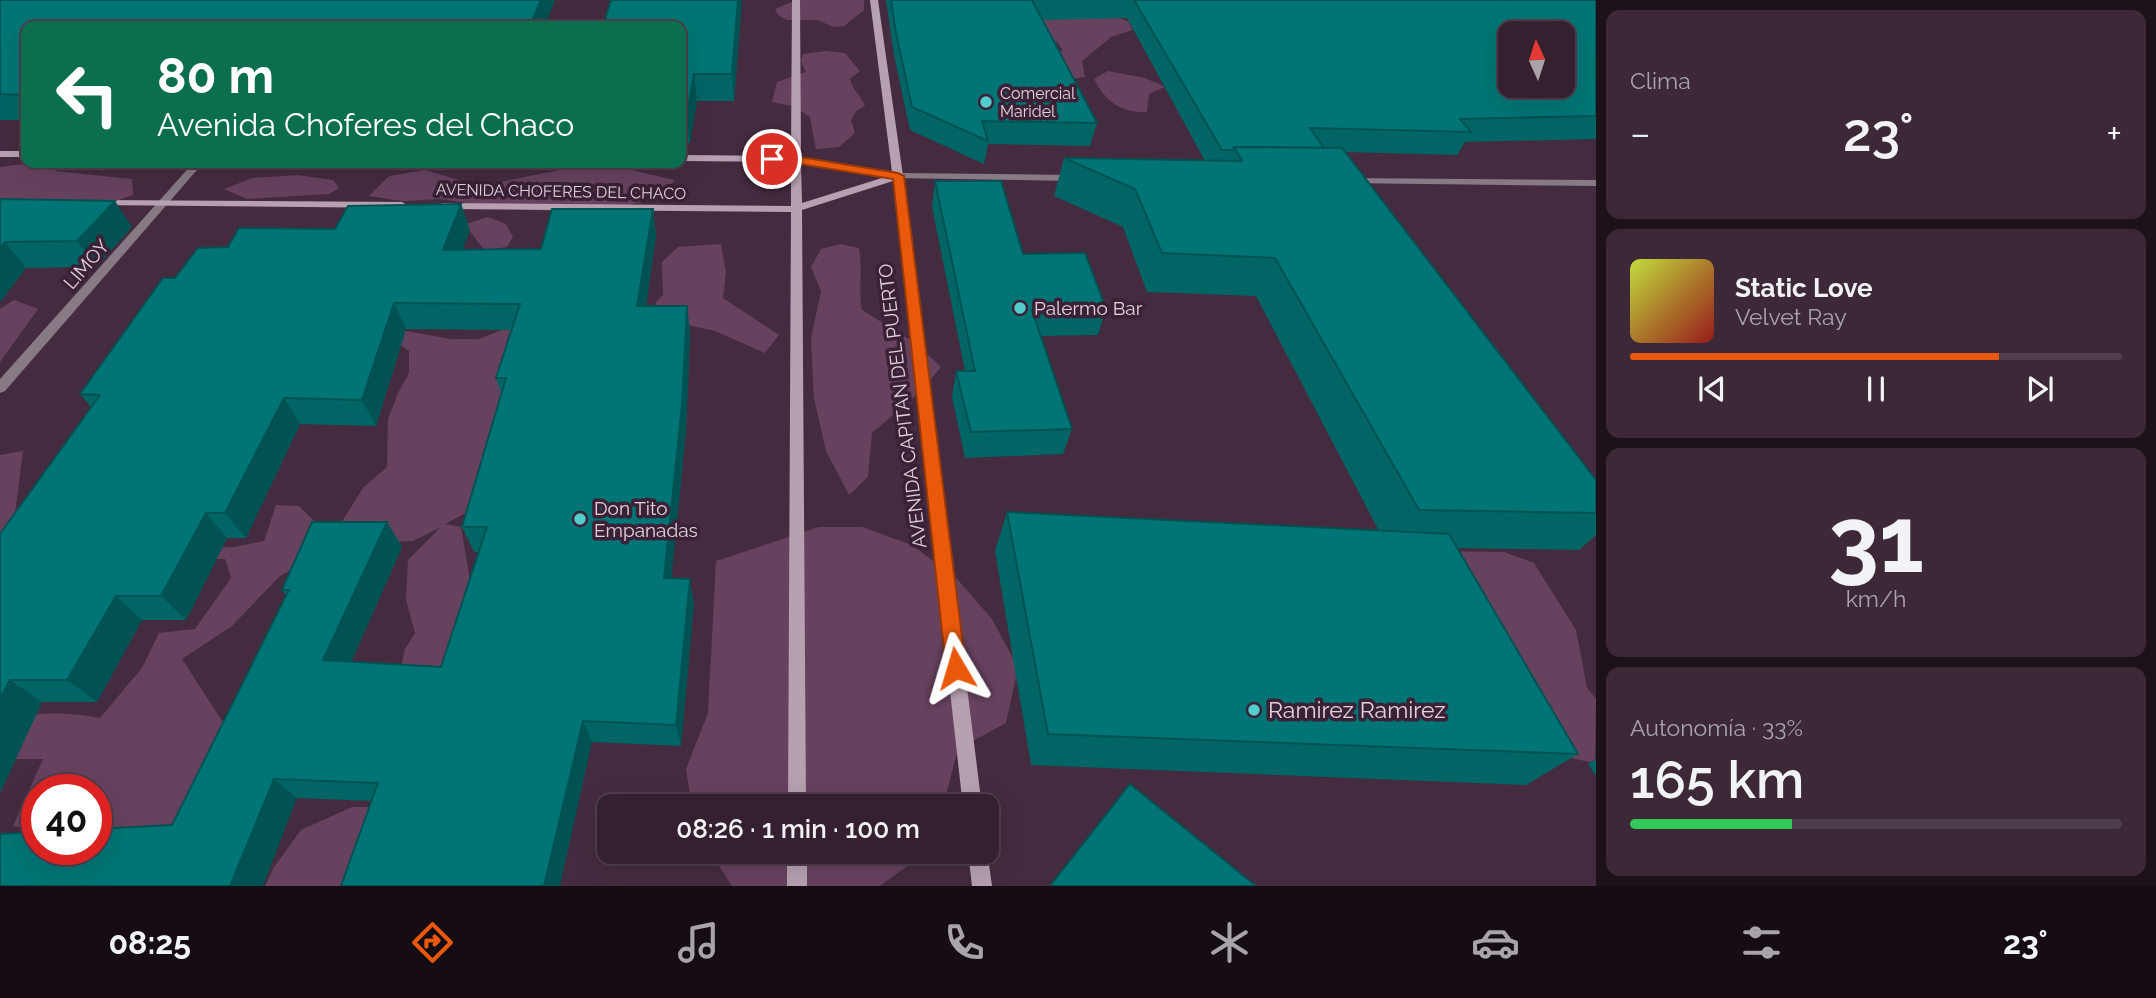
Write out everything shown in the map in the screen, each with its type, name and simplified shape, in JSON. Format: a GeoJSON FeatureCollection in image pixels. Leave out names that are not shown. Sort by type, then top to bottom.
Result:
{"type":"FeatureCollection","features":[{"type":"Feature","properties":{"kind":"street"},"geometry":{"type":"LineString","coordinates":[[796,0],[794,159],[797,794]]}},
{"type":"Feature","properties":{"kind":"street","name":"AVENIDA CAPITAN DEL PUERTO"},"geometry":{"type":"LineString","coordinates":[[874,0],[898,176],[971,794]]}},
{"type":"Feature","properties":{"kind":"street"},"geometry":{"type":"LineString","coordinates":[[0,154],[21,154]]}},
{"type":"Feature","properties":{"kind":"street","name":"AVENIDA CHOFERES DEL CHACO"},"geometry":{"type":"LineString","coordinates":[[686,159],[794,159],[898,176]]}},
{"type":"Feature","properties":{"kind":"street","name":"LIMOY"},"geometry":{"type":"LineString","coordinates":[[0,388],[194,168]]}},
{"type":"Feature","properties":{"kind":"street"},"geometry":{"type":"LineString","coordinates":[[898,176],[1094,178]]}},
{"type":"Feature","properties":{"kind":"street","name":"AVENIDA CHOFERES DEL CHACO"},"geometry":{"type":"LineString","coordinates":[[424,206],[795,209],[898,176]]}},
{"type":"Feature","properties":{"kind":"street"},"geometry":{"type":"LineString","coordinates":[[1331,180],[1596,183]]}},
{"type":"Feature","properties":{"kind":"street","name":"AVENIDA CHOFERES DEL CHACO"},"geometry":{"type":"LineString","coordinates":[[85,203],[411,206]]}},
{"type":"Feature","properties":{"kind":"street"},"geometry":{"type":"LineString","coordinates":[[797,864],[797,886]]}},
{"type":"Feature","properties":{"kind":"street"},"geometry":{"type":"LineString","coordinates":[[979,864],[982,886]]}},
{"type":"Feature","properties":{"kind":"shaded area"},"geometry":{"type":"Polygon","coordinates":[[[796,0],[864,0],[864,10],[844,26],[833,27],[818,20],[787,20],[778,15],[775,9],[796,0]]]}},
{"type":"Feature","properties":{"kind":"shaded area"},"geometry":{"type":"Polygon","coordinates":[[[1108,13],[1129,22],[1132,30],[1111,37],[1082,61],[1085,77],[1069,79],[1048,54],[1063,51],[1058,43],[1019,31],[1011,16],[1108,13]]]}},
{"type":"Feature","properties":{"kind":"shaded area"},"geometry":{"type":"Polygon","coordinates":[[[825,51],[845,53],[860,71],[850,79],[865,106],[856,111],[851,120],[855,133],[839,147],[816,149],[810,117],[795,107],[772,102],[777,82],[806,72],[801,61],[803,54],[825,51]]]}},
{"type":"Feature","properties":{"kind":"shaded area"},"geometry":{"type":"Polygon","coordinates":[[[1108,71],[1145,78],[1165,87],[1149,94],[1147,112],[1129,110],[1109,100],[1094,79],[1108,71]]]}},
{"type":"Feature","properties":{"kind":"shaded area"},"geometry":{"type":"Polygon","coordinates":[[[21,164],[21,168],[59,168],[55,171],[132,179],[133,195],[101,206],[0,203],[0,167],[21,164]]]}},
{"type":"Feature","properties":{"kind":"shaded area"},"geometry":{"type":"Polygon","coordinates":[[[571,168],[623,168],[675,180],[658,198],[584,212],[510,209],[440,199],[402,201],[369,196],[389,176],[425,170],[479,186],[571,168]]]}},
{"type":"Feature","properties":{"kind":"shaded area"},"geometry":{"type":"Polygon","coordinates":[[[298,175],[333,180],[339,188],[329,194],[247,199],[224,189],[252,178],[298,175]]]}},
{"type":"Feature","properties":{"kind":"shaded area"},"geometry":{"type":"Polygon","coordinates":[[[488,217],[506,224],[513,237],[507,247],[485,250],[463,225],[488,217]]]}},
{"type":"Feature","properties":{"kind":"shaded area"},"geometry":{"type":"Polygon","coordinates":[[[721,244],[726,272],[723,298],[779,335],[765,353],[715,331],[652,317],[656,302],[663,295],[662,262],[678,247],[721,244]]]}},
{"type":"Feature","properties":{"kind":"shaded area"},"geometry":{"type":"Polygon","coordinates":[[[840,244],[859,248],[862,310],[917,344],[941,367],[922,390],[872,433],[868,477],[849,495],[826,451],[814,398],[811,339],[821,291],[811,267],[821,249],[840,244]]]}},
{"type":"Feature","properties":{"kind":"shaded area"},"geometry":{"type":"Polygon","coordinates":[[[14,300],[38,309],[0,362],[0,309],[14,300]]]}},
{"type":"Feature","properties":{"kind":"shaded area"},"geometry":{"type":"Polygon","coordinates":[[[541,315],[500,406],[468,512],[445,524],[461,527],[472,593],[442,677],[394,697],[405,649],[415,633],[406,600],[408,560],[441,527],[413,541],[382,542],[338,528],[363,488],[387,467],[388,419],[409,373],[409,351],[387,336],[347,321],[451,339],[479,339],[541,315]]]}},
{"type":"Feature","properties":{"kind":"shaded area"},"geometry":{"type":"Polygon","coordinates":[[[23,451],[15,514],[0,554],[0,455],[23,451]]]}},
{"type":"Feature","properties":{"kind":"shaded area"},"geometry":{"type":"Polygon","coordinates":[[[276,505],[299,506],[321,528],[317,556],[280,576],[232,626],[182,659],[239,747],[190,830],[112,838],[112,774],[36,774],[43,759],[0,759],[0,722],[24,716],[50,714],[100,718],[142,668],[159,633],[195,629],[231,578],[225,559],[190,560],[203,548],[235,547],[264,541],[276,505]]]}},
{"type":"Feature","properties":{"kind":"shaded area"},"geometry":{"type":"Polygon","coordinates":[[[819,527],[862,527],[912,545],[957,579],[992,619],[1018,668],[1006,723],[958,749],[946,794],[690,794],[686,769],[708,713],[716,561],[819,527]]]}},
{"type":"Feature","properties":{"kind":"shaded area"},"geometry":{"type":"Polygon","coordinates":[[[1416,551],[1504,552],[1534,563],[1576,630],[1587,688],[1596,699],[1595,763],[1551,754],[1416,551]]]}},
{"type":"Feature","properties":{"kind":"shaded area"},"geometry":{"type":"Polygon","coordinates":[[[352,807],[381,807],[359,886],[265,886],[274,867],[301,830],[352,807]]]}},
{"type":"Feature","properties":{"kind":"shaded area"},"geometry":{"type":"Polygon","coordinates":[[[21,808],[21,827],[13,826],[21,808]]]}},
{"type":"Feature","properties":{"kind":"shaded area"},"geometry":{"type":"Polygon","coordinates":[[[718,864],[910,864],[880,886],[732,886],[718,864]]]}},
{"type":"Feature","properties":{"kind":"building"},"geometry":{"type":"Polygon","coordinates":[[[0,0],[541,0],[532,21],[21,21],[21,95],[0,94],[0,0]]]}},
{"type":"Feature","properties":{"kind":"building"},"geometry":{"type":"Polygon","coordinates":[[[611,0],[738,0],[732,74],[694,74],[686,115],[686,21],[605,21],[611,0]]]}},
{"type":"Feature","properties":{"kind":"building"},"geometry":{"type":"Polygon","coordinates":[[[891,0],[1032,0],[1097,123],[982,121],[988,141],[912,107],[891,0]]]}},
{"type":"Feature","properties":{"kind":"building"},"geometry":{"type":"Polygon","coordinates":[[[1134,0],[1596,0],[1596,116],[1460,119],[1471,132],[1310,128],[1324,148],[1234,147],[1232,150],[1222,150],[1134,0]]]}},
{"type":"Feature","properties":{"kind":"building"},"geometry":{"type":"Polygon","coordinates":[[[1234,147],[1342,148],[1596,480],[1596,513],[1419,510],[1275,258],[1162,253],[1135,189],[1064,158],[1242,161],[1234,147]]]}},
{"type":"Feature","properties":{"kind":"building"},"geometry":{"type":"Polygon","coordinates":[[[935,181],[1001,181],[1023,254],[1085,253],[1106,309],[1032,310],[1072,429],[971,432],[956,371],[975,371],[935,181]]]}},
{"type":"Feature","properties":{"kind":"building"},"geometry":{"type":"Polygon","coordinates":[[[0,199],[115,201],[77,241],[5,242],[0,248],[0,199]]]}},
{"type":"Feature","properties":{"kind":"building"},"geometry":{"type":"Polygon","coordinates":[[[461,204],[443,250],[541,249],[552,209],[653,209],[637,306],[687,306],[682,405],[664,578],[690,579],[676,725],[583,721],[544,886],[341,886],[378,783],[274,779],[230,886],[0,886],[0,834],[21,833],[21,865],[112,865],[112,828],[172,825],[289,590],[282,590],[312,522],[387,522],[323,660],[441,667],[487,527],[462,527],[506,378],[496,378],[520,304],[394,303],[362,400],[284,398],[225,513],[206,513],[161,596],[116,596],[67,680],[10,680],[0,699],[0,534],[100,395],[80,394],[163,278],[175,278],[198,248],[228,247],[239,228],[335,229],[348,206],[461,204]]]}},
{"type":"Feature","properties":{"kind":"building","name":"Ramirez Ramirez"},"geometry":{"type":"Polygon","coordinates":[[[1007,512],[1449,534],[1578,754],[1048,734],[1007,512]]]}},
{"type":"Feature","properties":{"kind":"building"},"geometry":{"type":"Polygon","coordinates":[[[1130,784],[1256,886],[1050,886],[1130,784]]]}},
{"type":"Feature","properties":{"kind":"place","name":"Comercial Maridel"},"geometry":{"type":"Point","coordinates":[986,102]}},
{"type":"Feature","properties":{"kind":"place","name":"Palermo Bar"},"geometry":{"type":"Point","coordinates":[1020,308]}},
{"type":"Feature","properties":{"kind":"place","name":"Don Tito Empanadas"},"geometry":{"type":"Point","coordinates":[580,519]}},
{"type":"Feature","properties":{"kind":"place","name":"Ramirez Ramirez"},"geometry":{"type":"Point","coordinates":[1254,710]}},
{"type":"Feature","properties":{"kind":"route"},"geometry":{"type":"LineString","coordinates":[[772,159],[794,159],[898,176],[956,668]]}}]}
